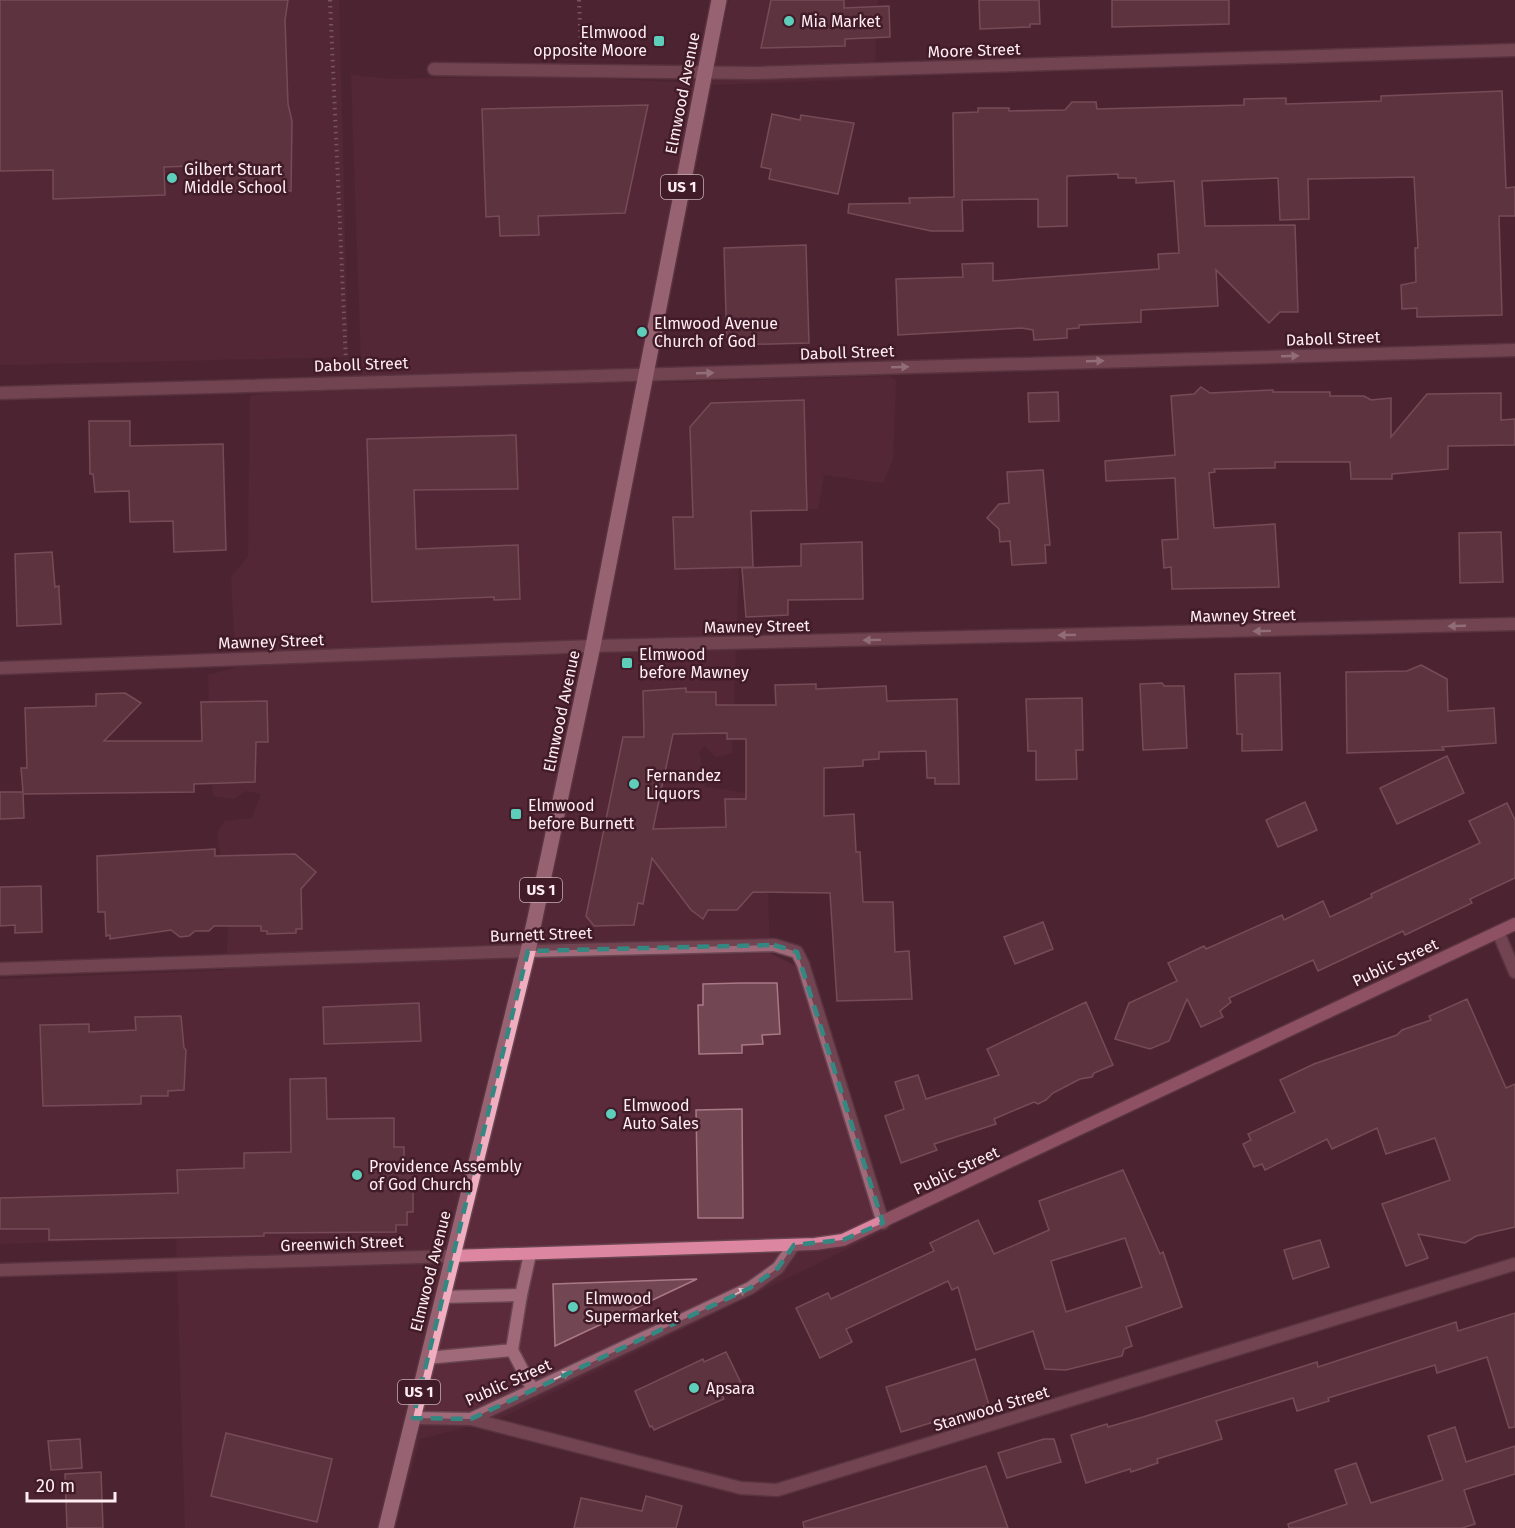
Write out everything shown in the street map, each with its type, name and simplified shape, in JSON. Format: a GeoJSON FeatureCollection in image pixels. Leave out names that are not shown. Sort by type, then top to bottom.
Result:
{"type":"FeatureCollection","features":[{"type":"Feature","properties":{"kind":"main road","name":"Elmwood Avenue"},"geometry":{"type":"LineString","coordinates":[[386,1528],[528,951],[593,646],[719,0]]}},
{"type":"Feature","properties":{"kind":"main road","name":"Public Street"},"geometry":{"type":"LineString","coordinates":[[794,1245],[825,1244],[843,1240],[883,1223],[1515,924]]}},
{"type":"Feature","properties":{"kind":"main road","name":"Greenwich Street"},"geometry":{"type":"LineString","coordinates":[[452,1256],[794,1245]]}},
{"type":"Feature","properties":{"kind":"street","name":"Moore Street"},"geometry":{"type":"LineString","coordinates":[[434,69],[752,74],[1515,50]]}},
{"type":"Feature","properties":{"kind":"street","name":"Daboll Street"},"geometry":{"type":"LineString","coordinates":[[0,393],[399,379],[647,375],[1515,350]]}},
{"type":"Feature","properties":{"kind":"street","name":"Mawney Street"},"geometry":{"type":"LineString","coordinates":[[0,668],[593,646],[1515,624]]}},
{"type":"Feature","properties":{"kind":"street"},"geometry":{"type":"LineString","coordinates":[[1498,932],[1515,972]]}},
{"type":"Feature","properties":{"kind":"street","name":"Burnett Street"},"geometry":{"type":"LineString","coordinates":[[0,969],[774,945],[797,952],[803,963],[883,1223]]}},
{"type":"Feature","properties":{"kind":"street","name":"Public Street"},"geometry":{"type":"LineString","coordinates":[[412,1418],[471,1419],[750,1288],[778,1268],[788,1258],[794,1245]]}},
{"type":"Feature","properties":{"kind":"street"},"geometry":{"type":"LineString","coordinates":[[530,1254],[512,1350],[533,1390]]}},
{"type":"Feature","properties":{"kind":"street","name":"Greenwich Street"},"geometry":{"type":"LineString","coordinates":[[0,1270],[452,1256]]}},
{"type":"Feature","properties":{"kind":"street","name":"Stanwood Street"},"geometry":{"type":"LineString","coordinates":[[471,1419],[741,1488],[777,1490],[1515,1264]]}},
{"type":"Feature","properties":{"kind":"street"},"geometry":{"type":"LineString","coordinates":[[442,1296],[521,1294]]}},
{"type":"Feature","properties":{"kind":"street"},"geometry":{"type":"LineString","coordinates":[[427,1358],[512,1350]]}},
{"type":"Feature","properties":{"kind":"path"},"geometry":{"type":"LineString","coordinates":[[330,0],[346,362]]}},
{"type":"Feature","properties":{"kind":"path"},"geometry":{"type":"LineString","coordinates":[[579,0],[582,71]]}},
{"type":"Feature","properties":{"kind":"highlighted area"},"geometry":{"type":"Polygon","coordinates":[[[774,945],[797,952],[883,1223],[843,1240],[794,1245],[778,1268],[750,1288],[471,1419],[413,1418],[528,951],[774,945]]]}},
{"type":"Feature","properties":{"kind":"shaded area","name":"Gilbert Stuart Middle School"},"geometry":{"type":"Polygon","coordinates":[[[0,0],[339,0],[348,357],[0,365],[0,0]]]}},
{"type":"Feature","properties":{"kind":"shaded area"},"geometry":{"type":"Polygon","coordinates":[[[729,0],[878,0],[874,79],[711,85],[650,377],[660,383],[889,376],[896,380],[893,459],[883,483],[824,475],[818,509],[741,512],[732,753],[716,757],[705,746],[699,752],[706,787],[784,798],[767,865],[770,953],[800,968],[816,995],[892,1227],[501,1418],[420,1439],[395,1528],[185,1528],[176,1238],[0,1244],[0,979],[226,970],[229,908],[217,833],[225,821],[252,818],[261,794],[246,791],[234,799],[213,796],[208,675],[236,668],[231,577],[248,557],[250,396],[277,391],[362,391],[351,75],[392,79],[562,76],[670,82],[712,81],[729,0]]]}},
{"type":"Feature","properties":{"kind":"building","name":"Gilbert Stuart Middle School"},"geometry":{"type":"Polygon","coordinates":[[[0,0],[288,0],[285,20],[288,104],[292,121],[291,191],[220,191],[219,165],[164,167],[165,195],[53,199],[53,170],[0,171],[0,0]]]}},
{"type":"Feature","properties":{"kind":"building"},"geometry":{"type":"Polygon","coordinates":[[[771,0],[844,0],[844,8],[889,6],[890,37],[845,39],[845,46],[761,48],[771,0]]]}},
{"type":"Feature","properties":{"kind":"building"},"geometry":{"type":"Polygon","coordinates":[[[979,0],[1039,0],[1040,24],[1030,24],[1030,27],[980,29],[979,0]]]}},
{"type":"Feature","properties":{"kind":"building"},"geometry":{"type":"Polygon","coordinates":[[[1112,0],[1229,0],[1229,24],[1112,27],[1112,0]]]}},
{"type":"Feature","properties":{"kind":"building"},"geometry":{"type":"Polygon","coordinates":[[[1502,91],[1506,188],[1515,187],[1515,216],[1499,216],[1502,315],[1417,317],[1417,308],[1402,309],[1401,285],[1416,282],[1415,248],[1418,248],[1414,177],[1308,179],[1309,219],[1280,220],[1278,178],[1202,181],[1205,226],[1295,225],[1298,312],[1280,312],[1269,323],[1216,270],[1218,306],[1141,310],[1141,322],[1079,325],[1079,328],[1067,329],[1067,338],[1034,340],[1033,330],[1022,328],[898,335],[896,279],[963,277],[962,264],[993,263],[993,281],[1159,269],[1158,254],[1179,253],[1174,181],[1136,183],[1136,178],[1118,178],[1118,174],[1067,176],[1067,226],[1038,227],[1038,199],[962,200],[963,231],[931,231],[848,213],[849,204],[910,203],[909,198],[954,197],[953,113],[978,112],[978,108],[1009,108],[1009,111],[1065,110],[1072,102],[1096,102],[1097,109],[1244,105],[1244,99],[1286,98],[1286,104],[1381,101],[1381,96],[1502,91]]]}},
{"type":"Feature","properties":{"kind":"building"},"geometry":{"type":"Polygon","coordinates":[[[648,105],[625,213],[538,216],[539,235],[500,236],[499,216],[486,217],[482,109],[648,105]]]}},
{"type":"Feature","properties":{"kind":"building"},"geometry":{"type":"Polygon","coordinates":[[[772,114],[800,120],[801,115],[854,123],[838,194],[769,179],[771,169],[761,167],[772,114]]]}},
{"type":"Feature","properties":{"kind":"building"},"geometry":{"type":"Polygon","coordinates":[[[806,245],[809,343],[727,345],[724,248],[806,245]]]}},
{"type":"Feature","properties":{"kind":"building"},"geometry":{"type":"Polygon","coordinates":[[[1201,387],[1210,393],[1273,390],[1273,392],[1330,392],[1330,396],[1364,396],[1371,400],[1391,398],[1391,437],[1427,394],[1501,393],[1501,420],[1515,419],[1515,445],[1448,446],[1448,469],[1392,474],[1392,479],[1351,479],[1350,462],[1275,462],[1275,468],[1214,469],[1215,472],[1209,473],[1214,528],[1275,524],[1279,587],[1172,589],[1171,567],[1164,568],[1162,540],[1178,539],[1175,478],[1106,481],[1105,461],[1175,455],[1171,396],[1194,394],[1201,387]]]}},
{"type":"Feature","properties":{"kind":"building"},"geometry":{"type":"Polygon","coordinates":[[[1058,392],[1059,421],[1029,422],[1028,393],[1058,392]]]}},
{"type":"Feature","properties":{"kind":"building"},"geometry":{"type":"Polygon","coordinates":[[[804,400],[807,510],[751,511],[753,567],[675,569],[673,517],[693,517],[690,427],[711,403],[804,400]]]}},
{"type":"Feature","properties":{"kind":"building"},"geometry":{"type":"Polygon","coordinates":[[[89,421],[130,421],[130,446],[223,444],[226,550],[174,552],[173,521],[130,522],[129,491],[95,492],[93,474],[90,474],[89,421]]]}},
{"type":"Feature","properties":{"kind":"building"},"geometry":{"type":"Polygon","coordinates":[[[516,435],[518,489],[414,490],[416,549],[518,545],[520,599],[494,600],[494,597],[372,602],[367,439],[516,435]]]}},
{"type":"Feature","properties":{"kind":"building"},"geometry":{"type":"Polygon","coordinates":[[[1043,470],[1050,545],[1045,545],[1046,563],[1012,565],[1010,541],[1000,542],[999,529],[987,518],[999,504],[1009,503],[1007,472],[1043,470]]]}},
{"type":"Feature","properties":{"kind":"building"},"geometry":{"type":"Polygon","coordinates":[[[1501,532],[1503,582],[1460,583],[1459,533],[1501,532]]]}},
{"type":"Feature","properties":{"kind":"building"},"geometry":{"type":"Polygon","coordinates":[[[862,542],[863,599],[788,600],[788,615],[746,617],[742,568],[801,566],[801,544],[862,542]]]}},
{"type":"Feature","properties":{"kind":"building"},"geometry":{"type":"Polygon","coordinates":[[[52,552],[55,587],[59,586],[61,624],[17,626],[15,554],[52,552]]]}},
{"type":"Feature","properties":{"kind":"building"},"geometry":{"type":"Polygon","coordinates":[[[1421,665],[1447,679],[1448,711],[1494,708],[1496,743],[1442,747],[1444,750],[1347,753],[1346,672],[1407,671],[1421,665]]]}},
{"type":"Feature","properties":{"kind":"building"},"geometry":{"type":"Polygon","coordinates":[[[1280,673],[1282,750],[1242,751],[1242,734],[1237,734],[1235,674],[1280,673]]]}},
{"type":"Feature","properties":{"kind":"building"},"geometry":{"type":"Polygon","coordinates":[[[1162,683],[1164,686],[1184,686],[1187,748],[1143,750],[1140,684],[1162,683]]]}},
{"type":"Feature","properties":{"kind":"building"},"geometry":{"type":"Polygon","coordinates":[[[816,684],[816,689],[886,686],[887,701],[957,699],[959,784],[935,784],[935,778],[927,778],[926,751],[879,752],[879,759],[863,760],[863,766],[824,768],[824,816],[854,814],[856,852],[860,852],[863,902],[893,902],[895,952],[909,951],[912,999],[837,1001],[830,893],[753,892],[737,910],[708,910],[703,919],[691,910],[652,858],[643,904],[638,903],[634,925],[594,926],[586,916],[623,737],[644,737],[643,691],[686,688],[686,692],[716,692],[716,705],[776,705],[775,685],[816,684]],[[727,733],[673,734],[653,829],[726,827],[725,799],[746,799],[746,739],[727,739],[727,733]]]}},
{"type":"Feature","properties":{"kind":"building"},"geometry":{"type":"Polygon","coordinates":[[[125,693],[141,703],[104,741],[202,741],[201,702],[267,701],[268,742],[256,742],[255,782],[194,784],[194,792],[23,794],[24,818],[0,819],[0,792],[23,792],[21,768],[27,768],[25,708],[96,706],[96,694],[125,693]]]}},
{"type":"Feature","properties":{"kind":"building"},"geometry":{"type":"Polygon","coordinates":[[[1082,698],[1083,750],[1076,750],[1077,779],[1036,780],[1036,751],[1028,751],[1026,699],[1082,698]]]}},
{"type":"Feature","properties":{"kind":"building"},"geometry":{"type":"Polygon","coordinates":[[[1447,756],[1464,793],[1397,824],[1380,788],[1447,756]]]}},
{"type":"Feature","properties":{"kind":"building"},"geometry":{"type":"Polygon","coordinates":[[[1305,802],[1317,830],[1278,847],[1266,820],[1305,802]]]}},
{"type":"Feature","properties":{"kind":"building"},"geometry":{"type":"Polygon","coordinates":[[[1507,803],[1515,820],[1515,878],[1470,899],[1472,903],[1405,935],[1403,931],[1318,971],[1313,960],[1229,998],[1231,1002],[1220,1011],[1223,1017],[1201,1027],[1187,999],[1169,1041],[1150,1049],[1115,1039],[1129,1003],[1177,981],[1168,963],[1204,946],[1206,949],[1282,915],[1284,920],[1323,901],[1330,917],[1372,897],[1371,894],[1480,843],[1469,821],[1507,803]]]}},
{"type":"Feature","properties":{"kind":"building"},"geometry":{"type":"Polygon","coordinates":[[[215,849],[215,856],[295,854],[316,872],[301,889],[302,929],[296,929],[296,933],[267,934],[267,931],[261,931],[261,926],[214,926],[209,931],[195,931],[189,936],[180,937],[171,930],[110,939],[110,935],[106,936],[105,912],[98,912],[97,856],[215,849]]]}},
{"type":"Feature","properties":{"kind":"building"},"geometry":{"type":"Polygon","coordinates":[[[41,886],[42,932],[15,933],[15,925],[0,926],[0,887],[41,886]]]}},
{"type":"Feature","properties":{"kind":"building"},"geometry":{"type":"Polygon","coordinates":[[[1043,922],[1053,949],[1015,964],[1004,937],[1043,922]]]}},
{"type":"Feature","properties":{"kind":"building"},"geometry":{"type":"Polygon","coordinates":[[[777,983],[780,1034],[762,1035],[763,1044],[742,1045],[742,1053],[699,1054],[698,1005],[703,1005],[703,984],[777,983]]]}},
{"type":"Feature","properties":{"kind":"building"},"geometry":{"type":"Polygon","coordinates":[[[1467,999],[1506,1088],[1515,1084],[1515,1227],[1476,1236],[1465,1243],[1418,1234],[1428,1258],[1406,1266],[1382,1204],[1450,1180],[1435,1138],[1386,1154],[1377,1128],[1332,1149],[1327,1139],[1265,1170],[1262,1164],[1254,1167],[1243,1144],[1251,1140],[1248,1134],[1295,1112],[1280,1080],[1314,1064],[1397,1035],[1402,1030],[1431,1020],[1429,1016],[1467,999]]]}},
{"type":"Feature","properties":{"kind":"building"},"geometry":{"type":"Polygon","coordinates":[[[1086,1002],[1113,1065],[1094,1073],[1092,1077],[1080,1079],[1053,1093],[1038,1104],[1034,1102],[994,1119],[996,1124],[934,1144],[937,1150],[901,1163],[885,1116],[904,1109],[895,1082],[918,1075],[926,1099],[999,1075],[987,1049],[1086,1002]]]}},
{"type":"Feature","properties":{"kind":"building"},"geometry":{"type":"Polygon","coordinates":[[[419,1003],[421,1041],[324,1044],[323,1007],[419,1003]]]}},
{"type":"Feature","properties":{"kind":"building"},"geometry":{"type":"Polygon","coordinates":[[[181,1016],[186,1050],[184,1090],[168,1091],[168,1096],[141,1096],[141,1104],[43,1106],[40,1025],[89,1024],[89,1032],[136,1030],[135,1017],[181,1016]]]}},
{"type":"Feature","properties":{"kind":"building"},"geometry":{"type":"Polygon","coordinates":[[[326,1078],[327,1119],[394,1118],[394,1147],[404,1147],[404,1168],[413,1168],[413,1212],[407,1212],[407,1225],[396,1225],[396,1232],[264,1233],[264,1236],[49,1240],[49,1229],[0,1229],[0,1198],[178,1193],[177,1170],[244,1168],[244,1153],[291,1152],[290,1079],[326,1078]]]}},
{"type":"Feature","properties":{"kind":"building"},"geometry":{"type":"Polygon","coordinates":[[[742,1109],[743,1218],[698,1218],[696,1110],[742,1109]]]}},
{"type":"Feature","properties":{"kind":"building"},"geometry":{"type":"Polygon","coordinates":[[[1123,1170],[1160,1254],[1163,1252],[1182,1307],[1126,1327],[1132,1346],[1124,1349],[1122,1356],[1066,1370],[1045,1369],[1033,1331],[976,1350],[958,1287],[952,1290],[948,1281],[846,1329],[852,1342],[820,1358],[796,1308],[828,1293],[831,1299],[934,1251],[930,1243],[978,1220],[994,1254],[1049,1230],[1039,1201],[1123,1170]],[[1125,1238],[1051,1261],[1066,1312],[1142,1287],[1125,1238]]]}},
{"type":"Feature","properties":{"kind":"building"},"geometry":{"type":"Polygon","coordinates":[[[1320,1240],[1329,1267],[1293,1279],[1284,1250],[1320,1240]]]}},
{"type":"Feature","properties":{"kind":"building"},"geometry":{"type":"Polygon","coordinates":[[[697,1279],[555,1346],[553,1284],[697,1279]]]}},
{"type":"Feature","properties":{"kind":"building"},"geometry":{"type":"Polygon","coordinates":[[[1515,1313],[1515,1427],[1509,1428],[1487,1357],[1437,1373],[1435,1365],[1328,1398],[1329,1401],[1297,1411],[1293,1398],[1216,1421],[1222,1439],[1157,1459],[1158,1463],[1131,1472],[1130,1469],[1086,1483],[1071,1435],[1107,1424],[1108,1427],[1143,1417],[1317,1362],[1318,1367],[1456,1322],[1458,1331],[1515,1313]]]}},
{"type":"Feature","properties":{"kind":"building"},"geometry":{"type":"Polygon","coordinates":[[[726,1352],[742,1385],[722,1395],[724,1399],[654,1430],[652,1426],[650,1427],[635,1391],[703,1359],[704,1362],[726,1352]]]}},
{"type":"Feature","properties":{"kind":"building"},"geometry":{"type":"Polygon","coordinates":[[[975,1359],[989,1405],[901,1432],[886,1387],[975,1359]]]}},
{"type":"Feature","properties":{"kind":"building"},"geometry":{"type":"Polygon","coordinates":[[[1455,1427],[1466,1462],[1515,1446],[1515,1474],[1464,1490],[1475,1524],[1462,1528],[1289,1528],[1288,1524],[1347,1504],[1335,1470],[1356,1463],[1371,1503],[1443,1480],[1428,1436],[1455,1427]]]}},
{"type":"Feature","properties":{"kind":"building"},"geometry":{"type":"Polygon","coordinates":[[[226,1433],[332,1459],[317,1522],[211,1496],[226,1433]]]}},
{"type":"Feature","properties":{"kind":"building"},"geometry":{"type":"Polygon","coordinates":[[[80,1439],[82,1468],[51,1470],[48,1441],[80,1439]]]}},
{"type":"Feature","properties":{"kind":"building"},"geometry":{"type":"Polygon","coordinates":[[[1044,1439],[1054,1439],[1061,1462],[1007,1478],[998,1453],[1044,1439]]]}},
{"type":"Feature","properties":{"kind":"building"},"geometry":{"type":"Polygon","coordinates":[[[986,1466],[1008,1528],[804,1528],[803,1522],[986,1466]]]}},
{"type":"Feature","properties":{"kind":"building"},"geometry":{"type":"Polygon","coordinates":[[[101,1472],[103,1528],[67,1528],[65,1474],[101,1472]]]}},
{"type":"Feature","properties":{"kind":"building"},"geometry":{"type":"Polygon","coordinates":[[[646,1496],[682,1506],[676,1528],[574,1528],[581,1498],[642,1511],[646,1496]]]}},
{"type":"Feature","properties":{"kind":"place","name":"Mia Market"},"geometry":{"type":"Point","coordinates":[789,21]}},
{"type":"Feature","properties":{"kind":"place","name":"Elmwood opposite Moore"},"geometry":{"type":"Point","coordinates":[659,41]}},
{"type":"Feature","properties":{"kind":"place","name":"Gilbert Stuart Middle School"},"geometry":{"type":"Point","coordinates":[172,178]}},
{"type":"Feature","properties":{"kind":"place","name":"Elmwood Avenue Church of God"},"geometry":{"type":"Point","coordinates":[642,332]}},
{"type":"Feature","properties":{"kind":"place","name":"Elmwood before Mawney"},"geometry":{"type":"Point","coordinates":[627,663]}},
{"type":"Feature","properties":{"kind":"place","name":"Fernandez Liquors"},"geometry":{"type":"Point","coordinates":[634,784]}},
{"type":"Feature","properties":{"kind":"place","name":"Elmwood before Burnett"},"geometry":{"type":"Point","coordinates":[516,814]}},
{"type":"Feature","properties":{"kind":"place","name":"Elmwood Auto Sales"},"geometry":{"type":"Point","coordinates":[611,1114]}},
{"type":"Feature","properties":{"kind":"place","name":"Providence Assembly of God Church"},"geometry":{"type":"Point","coordinates":[357,1175]}},
{"type":"Feature","properties":{"kind":"place","name":"Elmwood Supermarket"},"geometry":{"type":"Point","coordinates":[573,1307]}},
{"type":"Feature","properties":{"kind":"place","name":"Apsara"},"geometry":{"type":"Point","coordinates":[694,1388]}}]}
